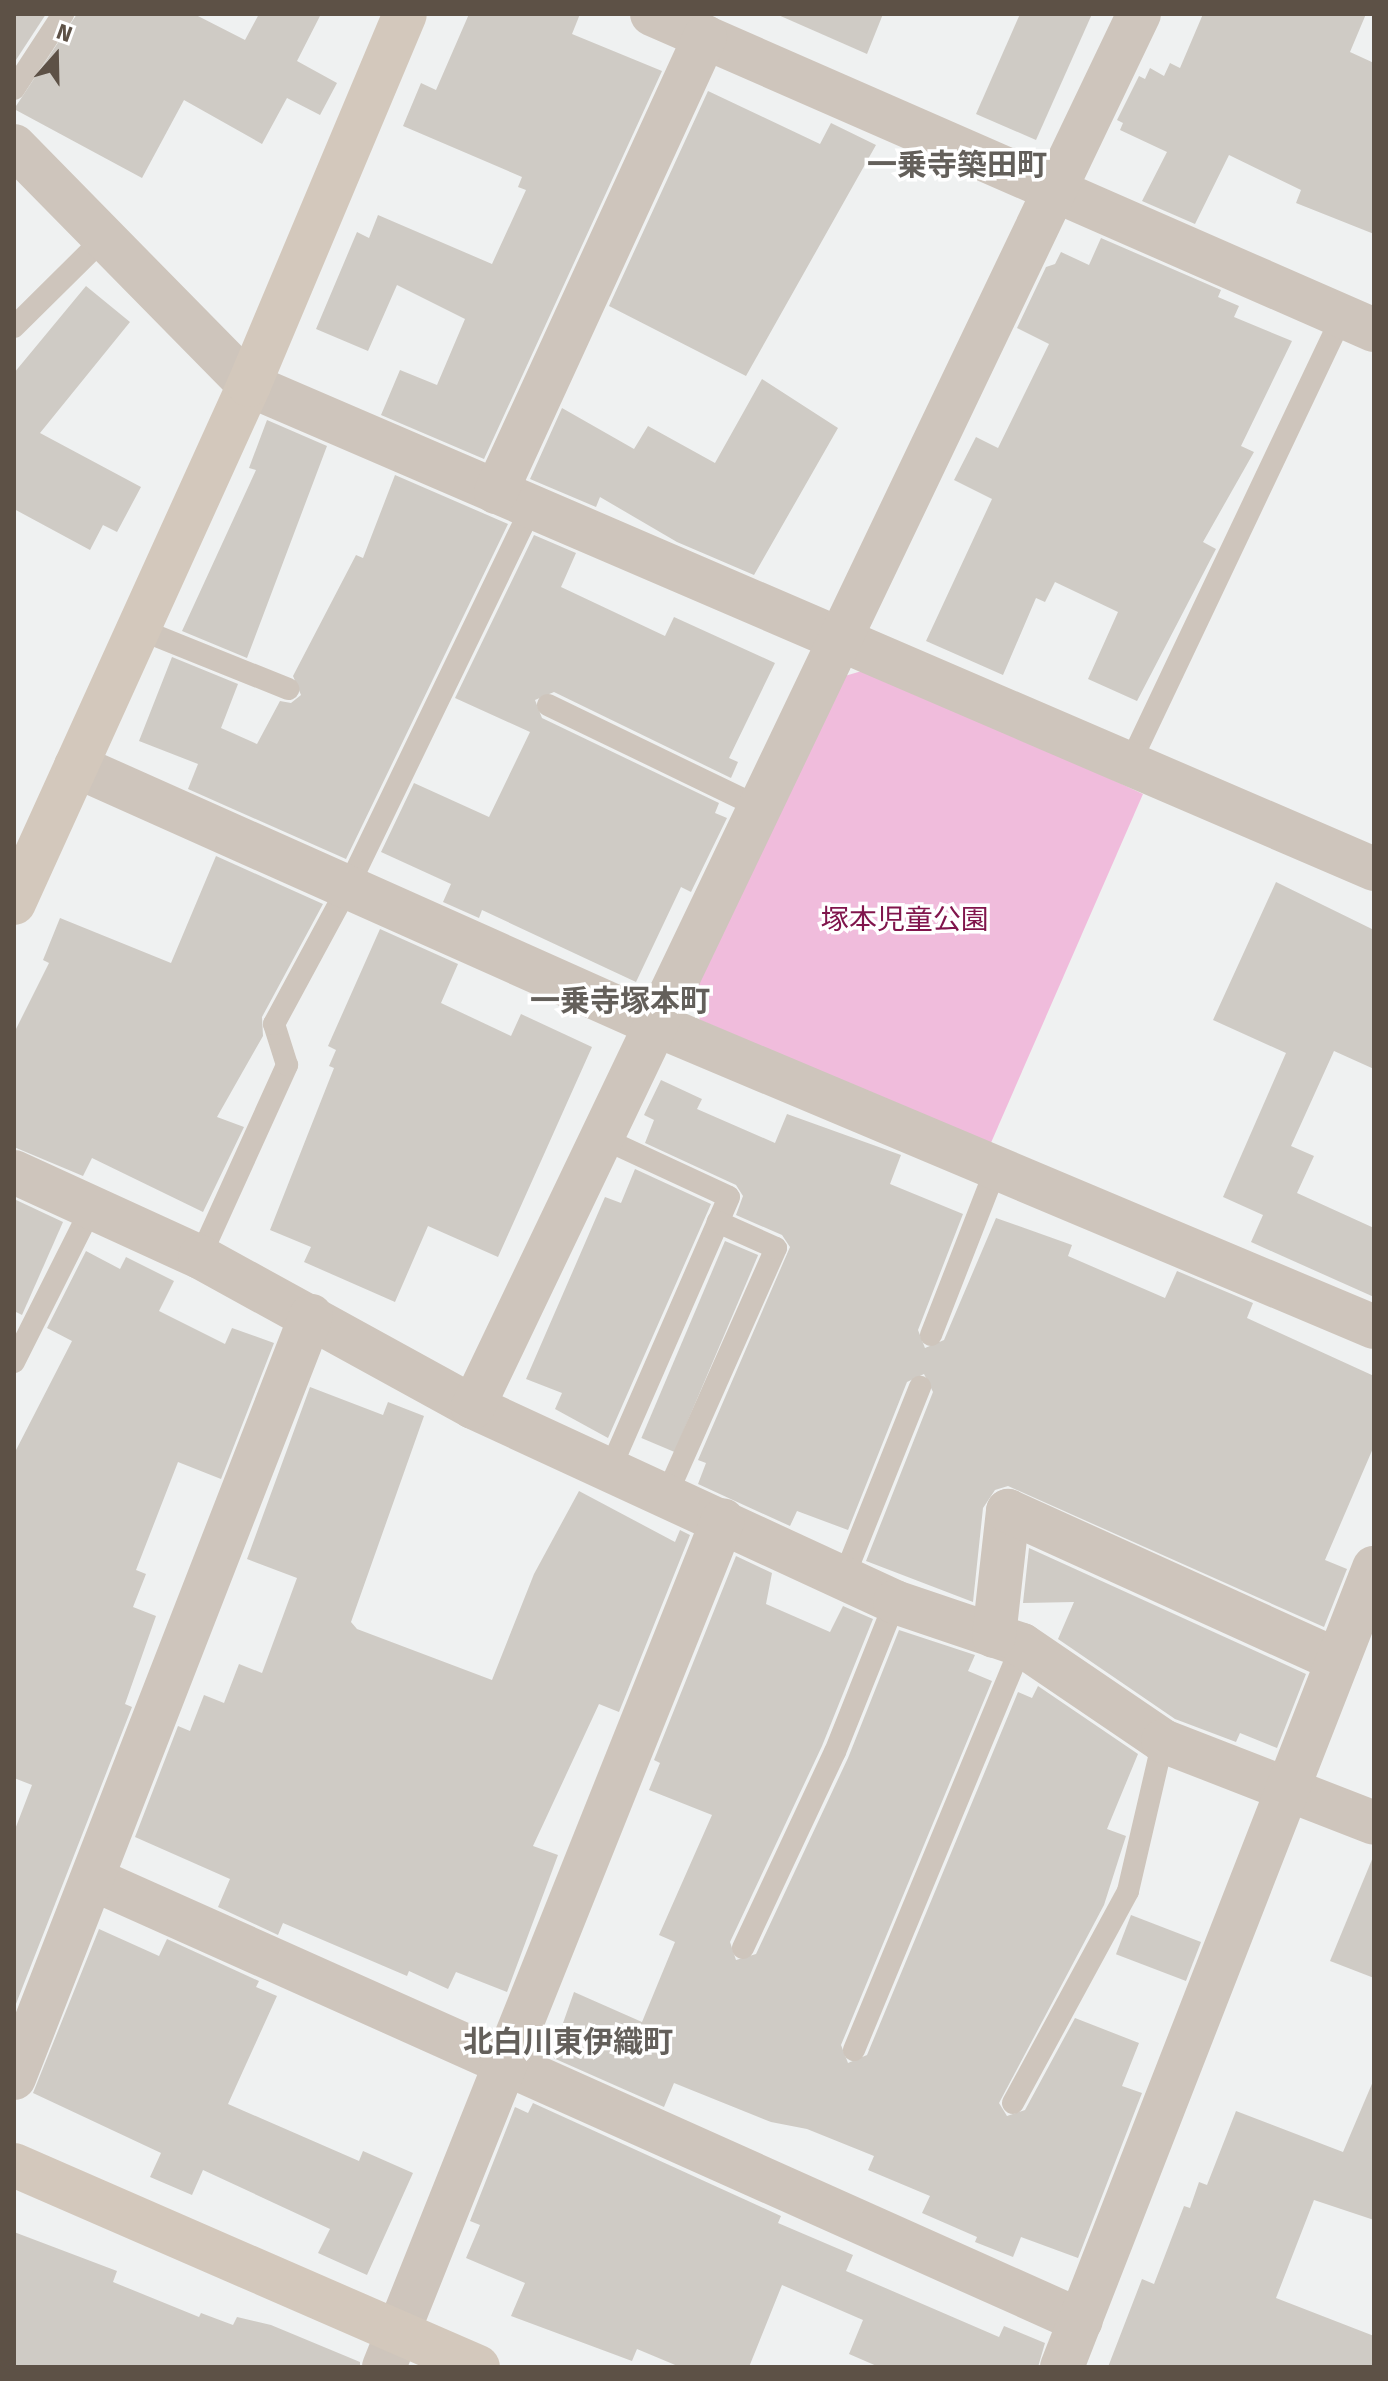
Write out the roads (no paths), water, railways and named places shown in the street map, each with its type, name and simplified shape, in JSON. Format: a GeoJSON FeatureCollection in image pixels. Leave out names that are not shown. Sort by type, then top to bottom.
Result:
{"type":"FeatureCollection","features":[{"type":"Feature","properties":{"kind":"street"},"geometry":{"type":"LineString","coordinates":[[14,903],[249,385],[405,14]]}},
{"type":"Feature","properties":{"kind":"street"},"geometry":{"type":"LineString","coordinates":[[652,14],[1358,323]]}},
{"type":"Feature","properties":{"kind":"street"},"geometry":{"type":"LineString","coordinates":[[473,1407],[837,637],[1057,191],[1139,14]]}},
{"type":"Feature","properties":{"kind":"street"},"geometry":{"type":"LineString","coordinates":[[514,500],[705,37]]}},
{"type":"Feature","properties":{"kind":"street"},"geometry":{"type":"LineString","coordinates":[[14,146],[249,385],[1374,869]]}},
{"type":"Feature","properties":{"kind":"street"},"geometry":{"type":"LineString","coordinates":[[76,766],[654,1024],[1374,1327]]}},
{"type":"Feature","properties":{"kind":"street"},"geometry":{"type":"LineString","coordinates":[[14,1172],[200,1257],[473,1407],[667,1494],[895,1602],[1008,1641],[1163,1741],[1374,1823]]}},
{"type":"Feature","properties":{"kind":"street"},"geometry":{"type":"LineString","coordinates":[[14,2078],[93,1879],[194,1605],[311,1316]]}},
{"type":"Feature","properties":{"kind":"street"},"geometry":{"type":"LineString","coordinates":[[1008,1641],[1008,1511],[1338,1661]]}},
{"type":"Feature","properties":{"kind":"street"},"geometry":{"type":"LineString","coordinates":[[391,2350],[723,1520]]}},
{"type":"Feature","properties":{"kind":"street"},"geometry":{"type":"LineString","coordinates":[[1062,2367],[1374,1568]]}},
{"type":"Feature","properties":{"kind":"street"},"geometry":{"type":"LineString","coordinates":[[93,1879],[508,2062],[1081,2321]]}},
{"type":"Feature","properties":{"kind":"street"},"geometry":{"type":"LineString","coordinates":[[14,2165],[391,2350],[478,2367]]}},
{"type":"Feature","properties":{"kind":"lane"},"geometry":{"type":"LineString","coordinates":[[14,89],[63,14]]}},
{"type":"Feature","properties":{"kind":"lane"},"geometry":{"type":"LineString","coordinates":[[14,327],[104,238]]}},
{"type":"Feature","properties":{"kind":"lane"},"geometry":{"type":"LineString","coordinates":[[1130,763],[1358,323]]}},
{"type":"Feature","properties":{"kind":"lane"},"geometry":{"type":"LineString","coordinates":[[200,1257],[287,1065],[274,1024],[348,887],[514,500]]}},
{"type":"Feature","properties":{"kind":"lane"},"geometry":{"type":"LineString","coordinates":[[139,629],[288,689]]}},
{"type":"Feature","properties":{"kind":"lane"},"geometry":{"type":"LineString","coordinates":[[548,705],[757,806]]}},
{"type":"Feature","properties":{"kind":"lane"},"geometry":{"type":"LineString","coordinates":[[600,1137],[729,1197],[610,1469]]}},
{"type":"Feature","properties":{"kind":"lane"},"geometry":{"type":"LineString","coordinates":[[931,1335],[996,1168]]}},
{"type":"Feature","properties":{"kind":"lane"},"geometry":{"type":"LineString","coordinates":[[14,1362],[92,1207]]}},
{"type":"Feature","properties":{"kind":"lane"},"geometry":{"type":"LineString","coordinates":[[667,1494],[776,1248],[718,1222]]}},
{"type":"Feature","properties":{"kind":"lane"},"geometry":{"type":"LineString","coordinates":[[844,1577],[920,1387]]}},
{"type":"Feature","properties":{"kind":"lane"},"geometry":{"type":"LineString","coordinates":[[743,1948],[835,1752],[895,1602]]}},
{"type":"Feature","properties":{"kind":"lane"},"geometry":{"type":"LineString","coordinates":[[854,2050],[1008,1641]]}},
{"type":"Feature","properties":{"kind":"lane"},"geometry":{"type":"LineString","coordinates":[[1013,2103],[1128,1891],[1163,1741]]}},
{"type":"Feature","properties":{"kind":"district","name":"一乗寺築田町"},"geometry":{"type":"Point","coordinates":[957,165]}},
{"type":"Feature","properties":{"kind":"district","name":"一乗寺塚本町"},"geometry":{"type":"Point","coordinates":[620,1001]}},
{"type":"Feature","properties":{"kind":"district","name":"北白川東伊織町"},"geometry":{"type":"Point","coordinates":[568,2042]}},
{"type":"Feature","properties":{"kind":"park label","name":"塚本児童公園"},"geometry":{"type":"Point","coordinates":[905,920]}}]}
